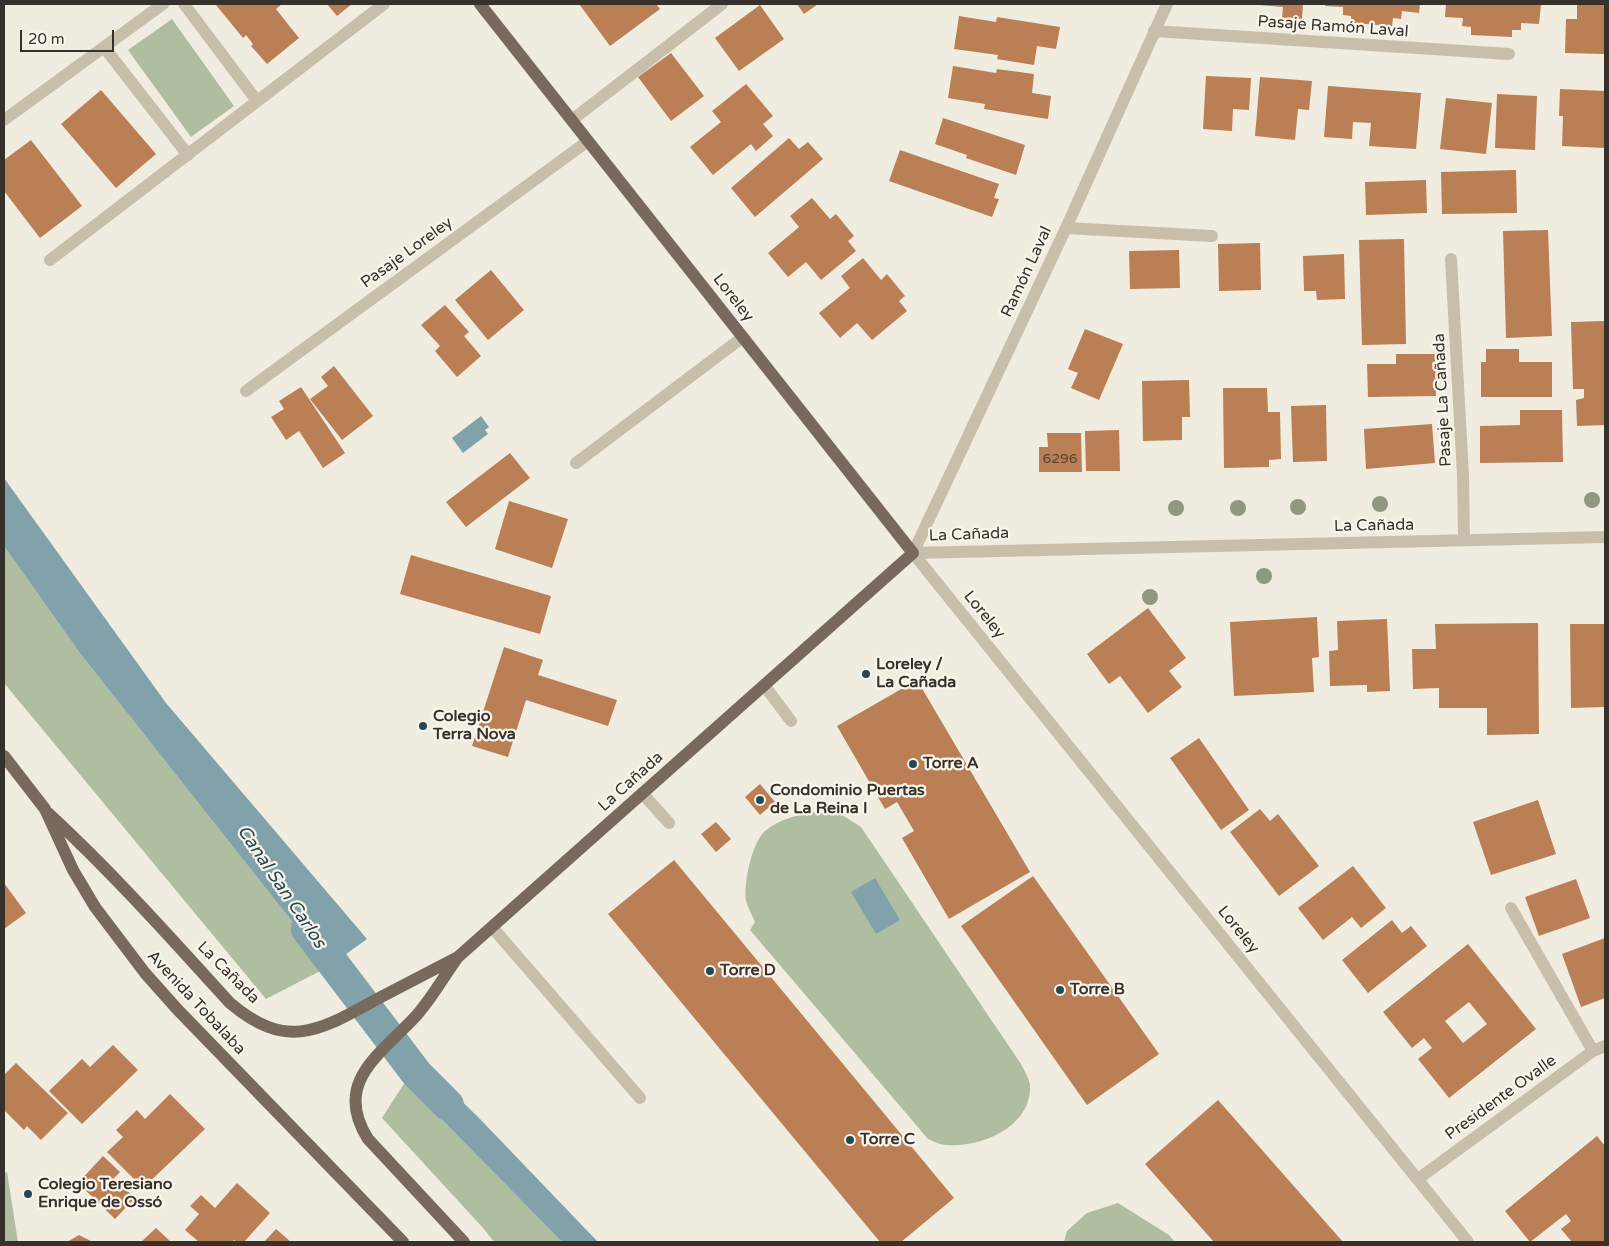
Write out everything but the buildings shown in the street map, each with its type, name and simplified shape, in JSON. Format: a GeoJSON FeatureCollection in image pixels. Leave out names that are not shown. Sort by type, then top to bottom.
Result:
{"type":"FeatureCollection","features":[{"type":"Feature","properties":{"kind":"main road","name":"Loreley"},"geometry":{"type":"LineString","coordinates":[[480,4],[913,553]]}},
{"type":"Feature","properties":{"kind":"main road","name":"La Cañada"},"geometry":{"type":"LineString","coordinates":[[464,1242],[368,1139],[360,1127],[356,1114],[355,1100],[357,1086],[363,1072],[371,1060],[417,1014],[458,957],[913,553]]}},
{"type":"Feature","properties":{"kind":"main road","name":"Avenida Tobalaba"},"geometry":{"type":"LineString","coordinates":[[4,756],[45,809],[73,870],[95,907],[145,973],[177,1009],[403,1242]]}},
{"type":"Feature","properties":{"kind":"main road","name":"La Cañada"},"geometry":{"type":"LineString","coordinates":[[45,809],[147,912],[230,1004],[245,1016],[278,1031],[299,1032],[316,1029],[340,1020],[458,957]]}},
{"type":"Feature","properties":{"kind":"street"},"geometry":{"type":"LineString","coordinates":[[4,120],[163,4]]}},
{"type":"Feature","properties":{"kind":"street"},"geometry":{"type":"LineString","coordinates":[[184,4],[257,101]]}},
{"type":"Feature","properties":{"kind":"street"},"geometry":{"type":"LineString","coordinates":[[50,260],[384,4]]}},
{"type":"Feature","properties":{"kind":"street"},"geometry":{"type":"LineString","coordinates":[[572,120],[722,4]]}},
{"type":"Feature","properties":{"kind":"street","name":"Ramón Laval"},"geometry":{"type":"LineString","coordinates":[[913,553],[1066,228],[1167,4]]}},
{"type":"Feature","properties":{"kind":"street","name":"Pasaje Ramón Laval"},"geometry":{"type":"LineString","coordinates":[[1154,31],[1509,54]]}},
{"type":"Feature","properties":{"kind":"street"},"geometry":{"type":"LineString","coordinates":[[104,47],[188,155]]}},
{"type":"Feature","properties":{"kind":"street","name":"Pasaje Loreley"},"geometry":{"type":"LineString","coordinates":[[246,391],[588,141]]}},
{"type":"Feature","properties":{"kind":"street"},"geometry":{"type":"LineString","coordinates":[[1066,228],[1212,236]]}},
{"type":"Feature","properties":{"kind":"street","name":"Pasaje La Cañada"},"geometry":{"type":"LineString","coordinates":[[1451,259],[1463,475],[1464,540]]}},
{"type":"Feature","properties":{"kind":"street"},"geometry":{"type":"LineString","coordinates":[[576,463],[743,337]]}},
{"type":"Feature","properties":{"kind":"street","name":"La Cañada"},"geometry":{"type":"LineString","coordinates":[[913,553],[1605,537]]}},
{"type":"Feature","properties":{"kind":"street","name":"Loreley"},"geometry":{"type":"LineString","coordinates":[[913,553],[1468,1242]]}},
{"type":"Feature","properties":{"kind":"street"},"geometry":{"type":"LineString","coordinates":[[764,685],[790,721]]}},
{"type":"Feature","properties":{"kind":"street"},"geometry":{"type":"LineString","coordinates":[[642,794],[669,823]]}},
{"type":"Feature","properties":{"kind":"street"},"geometry":{"type":"LineString","coordinates":[[1511,908],[1599,1049]]}},
{"type":"Feature","properties":{"kind":"street"},"geometry":{"type":"LineString","coordinates":[[492,927],[640,1098]]}},
{"type":"Feature","properties":{"kind":"street","name":"Presidente Ovalle"},"geometry":{"type":"LineString","coordinates":[[1418,1179],[1599,1049]]}},
{"type":"Feature","properties":{"kind":"green space"},"geometry":{"type":"Polygon","coordinates":[[[172,19],[234,106],[191,137],[128,50],[172,19]]]}},
{"type":"Feature","properties":{"kind":"green space"},"geometry":{"type":"Polygon","coordinates":[[[4,546],[79,652],[328,967],[266,999],[4,683],[4,546]]]}},
{"type":"Feature","properties":{"kind":"green space"},"geometry":{"type":"Polygon","coordinates":[[[815,812],[842,815],[861,827],[1021,1064],[1030,1085],[1028,1100],[1023,1113],[1002,1132],[974,1143],[960,1145],[944,1145],[928,1139],[750,930],[755,922],[745,894],[747,875],[756,844],[765,831],[782,821],[815,812]]]}},
{"type":"Feature","properties":{"kind":"green space"},"geometry":{"type":"Polygon","coordinates":[[[405,1082],[562,1242],[494,1242],[382,1118],[405,1082]]]}},
{"type":"Feature","properties":{"kind":"green space"},"geometry":{"type":"Polygon","coordinates":[[[7,1172],[18,1242],[4,1242],[4,1173],[7,1172]]]}},
{"type":"Feature","properties":{"kind":"green space"},"geometry":{"type":"Polygon","coordinates":[[[1118,1203],[1169,1235],[1175,1242],[1064,1242],[1067,1231],[1087,1213],[1118,1203]]]}},
{"type":"Feature","properties":{"kind":"water"},"geometry":{"type":"Polygon","coordinates":[[[481,416],[489,427],[485,430],[488,434],[463,453],[452,438],[481,416]]]}},
{"type":"Feature","properties":{"kind":"water"},"geometry":{"type":"Polygon","coordinates":[[[4,478],[166,703],[367,939],[328,967],[79,652],[4,546],[4,478]]]}},
{"type":"Feature","properties":{"kind":"water"},"geometry":{"type":"Polygon","coordinates":[[[875,878],[900,920],[876,934],[851,892],[875,878]]]}},
{"type":"Feature","properties":{"kind":"water"},"geometry":{"type":"Polygon","coordinates":[[[427,1067],[479,1118],[598,1242],[562,1242],[405,1082],[427,1067]]]}},
{"type":"Feature","properties":{"kind":"waterway","name":"Canal San Carlos"},"geometry":{"type":"LineString","coordinates":[[307,929],[417,1074],[448,1105]]}},
{"type":"Feature","properties":{"kind":"place","name":"Loreley / La Cañada"},"geometry":{"type":"Point","coordinates":[866,674]}},
{"type":"Feature","properties":{"kind":"place","name":"Colegio Terra Nova"},"geometry":{"type":"Point","coordinates":[423,726]}},
{"type":"Feature","properties":{"kind":"place","name":"Torre A"},"geometry":{"type":"Point","coordinates":[913,764]}},
{"type":"Feature","properties":{"kind":"place","name":"Condominio Puertas de La Reina I"},"geometry":{"type":"Point","coordinates":[760,800]}},
{"type":"Feature","properties":{"kind":"place","name":"Torre D"},"geometry":{"type":"Point","coordinates":[710,971]}},
{"type":"Feature","properties":{"kind":"place","name":"Torre B"},"geometry":{"type":"Point","coordinates":[1060,990]}},
{"type":"Feature","properties":{"kind":"place","name":"Torre C"},"geometry":{"type":"Point","coordinates":[850,1140]}},
{"type":"Feature","properties":{"kind":"place","name":"Colegio Teresiano Enrique de Ossó"},"geometry":{"type":"Point","coordinates":[28,1194]}}]}
